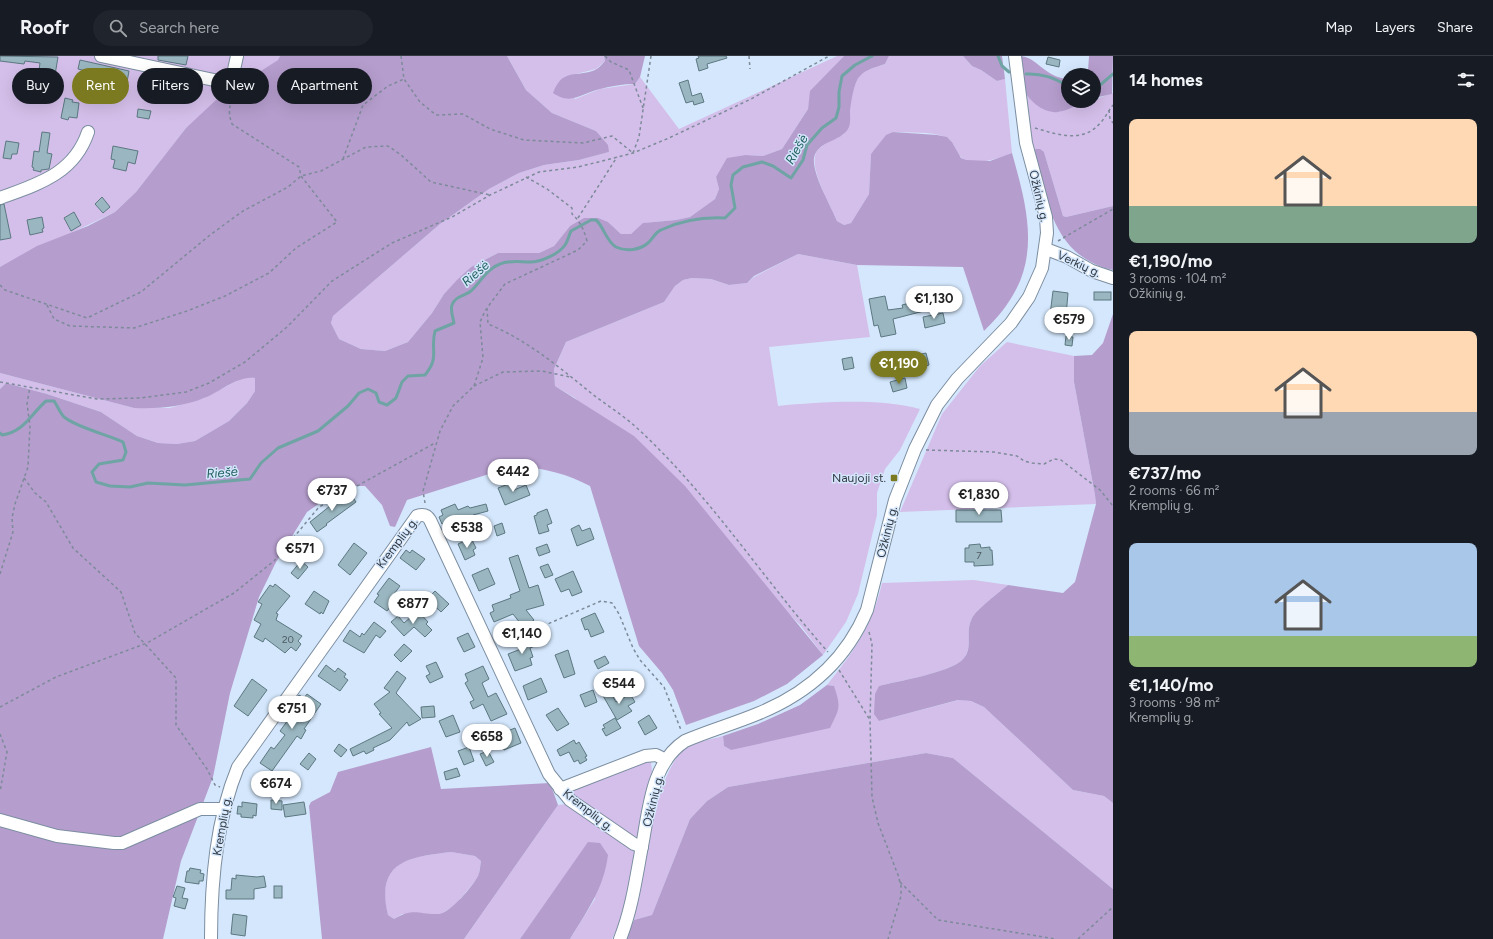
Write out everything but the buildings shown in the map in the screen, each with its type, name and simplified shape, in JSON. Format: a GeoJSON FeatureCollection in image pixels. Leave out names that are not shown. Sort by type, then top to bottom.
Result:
{"type":"FeatureCollection","features":[{"type":"Feature","properties":{"kind":"street"},"geometry":{"type":"LineString","coordinates":[[101,56],[211,79]]}},
{"type":"Feature","properties":{"kind":"street"},"geometry":{"type":"LineString","coordinates":[[234,68],[237,56]]}},
{"type":"Feature","properties":{"kind":"street","name":"Ožkinių g."},"geometry":{"type":"LineString","coordinates":[[620,939],[630,908],[653,792],[666,760],[678,746],[685,741],[757,714],[787,700],[806,688],[843,653],[860,625],[876,579],[895,500],[916,449],[937,405],[944,394],[1001,334],[1021,310],[1036,283],[1046,248],[1046,217],[1024,130],[1015,56]]}},
{"type":"Feature","properties":{"kind":"street"},"geometry":{"type":"LineString","coordinates":[[0,198],[48,179],[60,172],[71,163],[80,152],[88,132]]}},
{"type":"Feature","properties":{"kind":"street","name":"Verkių g."},"geometry":{"type":"LineString","coordinates":[[1046,248],[1068,256],[1092,271],[1113,278]]}},
{"type":"Feature","properties":{"kind":"street","name":"Kremplių g."},"geometry":{"type":"LineString","coordinates":[[211,939],[213,895],[223,809],[228,790],[238,767],[417,516],[422,514],[428,516],[430,520],[549,774],[570,800],[634,844],[642,847]]}},
{"type":"Feature","properties":{"kind":"street"},"geometry":{"type":"LineString","coordinates":[[560,789],[645,756],[656,755],[666,760]]}},
{"type":"Feature","properties":{"kind":"street"},"geometry":{"type":"LineString","coordinates":[[0,820],[58,836],[114,844],[122,843],[200,809],[223,809]]}},
{"type":"Feature","properties":{"kind":"path"},"geometry":{"type":"LineString","coordinates":[[401,56],[404,79],[420,102],[436,115],[463,114],[490,130],[524,140],[582,143],[612,136],[633,153]]}},
{"type":"Feature","properties":{"kind":"path"},"geometry":{"type":"LineString","coordinates":[[606,56],[611,62],[629,70],[644,109]]}},
{"type":"Feature","properties":{"kind":"path"},"geometry":{"type":"LineString","coordinates":[[633,153],[639,137],[651,56]]}},
{"type":"Feature","properties":{"kind":"path"},"geometry":{"type":"LineString","coordinates":[[749,56],[750,69]]}},
{"type":"Feature","properties":{"kind":"path"},"geometry":{"type":"LineString","coordinates":[[0,382],[97,399],[140,398],[186,392],[209,383],[245,362],[287,327],[332,281],[392,243],[452,217],[525,177],[539,172],[578,167],[633,153],[669,138],[751,99],[829,56]]}},
{"type":"Feature","properties":{"kind":"path"},"geometry":{"type":"LineString","coordinates":[[343,159],[363,105],[388,86],[404,79]]}},
{"type":"Feature","properties":{"kind":"path"},"geometry":{"type":"LineString","coordinates":[[48,305],[54,319],[70,326],[134,328],[187,311],[225,296],[269,273],[296,248],[337,222],[301,176],[299,168],[232,124],[228,112],[230,104]]}},
{"type":"Feature","properties":{"kind":"path"},"geometry":{"type":"LineString","coordinates":[[1024,130],[1035,128],[1060,136],[1072,137],[1087,134],[1102,122],[1113,105]]}},
{"type":"Feature","properties":{"kind":"path"},"geometry":{"type":"LineString","coordinates":[[1109,110],[1110,119],[1113,123]]}},
{"type":"Feature","properties":{"kind":"path"},"geometry":{"type":"LineString","coordinates":[[0,285],[5,290],[87,318],[141,292],[210,235],[243,211],[288,187],[301,176],[321,171],[366,147],[388,146],[402,155],[431,182],[490,195]]}},
{"type":"Feature","properties":{"kind":"path"},"geometry":{"type":"LineString","coordinates":[[577,219],[617,157]]}},
{"type":"Feature","properties":{"kind":"path"},"geometry":{"type":"LineString","coordinates":[[474,386],[483,358],[480,322],[487,308],[505,284],[578,250],[587,241],[584,230],[572,214],[572,208],[547,188],[525,177]]}},
{"type":"Feature","properties":{"kind":"path"},"geometry":{"type":"LineString","coordinates":[[1046,248],[1113,209]]}},
{"type":"Feature","properties":{"kind":"path"},"geometry":{"type":"LineString","coordinates":[[487,308],[488,324],[501,329],[547,356],[636,427],[682,474],[794,614],[830,654],[834,663],[870,720]]}},
{"type":"Feature","properties":{"kind":"path"},"geometry":{"type":"LineString","coordinates":[[424,503],[423,490],[435,442],[453,406],[474,386],[503,372],[542,371],[572,377]]}},
{"type":"Feature","properties":{"kind":"path"},"geometry":{"type":"LineString","coordinates":[[0,574],[13,532],[12,518],[15,504],[28,466],[30,426],[27,404],[30,387]]}},
{"type":"Feature","properties":{"kind":"path"},"geometry":{"type":"LineString","coordinates":[[0,707],[56,677],[147,643],[234,593],[274,561],[319,507],[435,442]]}},
{"type":"Feature","properties":{"kind":"path"},"geometry":{"type":"LineString","coordinates":[[916,449],[928,451],[994,452],[1017,456],[1032,464],[1044,464],[1054,459],[1062,460],[1100,490],[1113,506]]}},
{"type":"Feature","properties":{"kind":"path"},"geometry":{"type":"LineString","coordinates":[[24,478],[35,493],[46,502],[73,548],[120,592],[136,633],[147,643],[176,678],[176,725],[207,768],[215,785],[228,790]]}},
{"type":"Feature","properties":{"kind":"path"},"geometry":{"type":"LineString","coordinates":[[490,649],[601,601],[612,603],[640,660],[664,686],[685,741]]}},
{"type":"Feature","properties":{"kind":"path"},"geometry":{"type":"LineString","coordinates":[[860,625],[869,632],[872,644],[870,720],[872,797],[878,823],[900,882],[901,896],[888,939]]}},
{"type":"Feature","properties":{"kind":"path"},"geometry":{"type":"LineString","coordinates":[[0,734],[7,752],[0,792]]}},
{"type":"Feature","properties":{"kind":"path"},"geometry":{"type":"LineString","coordinates":[[900,882],[938,920],[1056,939]]}},
{"type":"Feature","properties":{"kind":"path"},"geometry":{"type":"LineString","coordinates":[[1078,939],[1113,907]]}},
{"type":"Feature","properties":{"kind":"shaded area"},"geometry":{"type":"Polygon","coordinates":[[[0,56],[280,56],[278,60],[267,68],[211,68],[211,104],[218,104],[186,128],[136,192],[115,212],[0,267],[0,56]]]}},
{"type":"Feature","properties":{"kind":"shaded area"},"geometry":{"type":"Polygon","coordinates":[[[280,56],[507,56],[526,90],[552,113],[596,131],[608,145],[609,152],[579,160],[544,165],[519,173],[489,189],[440,224],[333,316],[331,323],[339,339],[361,349],[385,351],[408,342],[432,313],[444,294],[471,267],[498,253],[539,253],[554,246],[570,226],[584,218],[598,218],[608,222],[621,234],[631,234],[643,223],[676,220],[690,217],[715,199],[719,189],[716,177],[727,158],[746,155],[763,156],[782,149],[808,109],[810,91],[844,56],[889,56],[885,64],[872,68],[862,74],[858,79],[854,87],[848,129],[840,137],[819,148],[814,158],[814,165],[822,190],[837,221],[844,225],[851,223],[869,194],[871,154],[886,135],[893,132],[947,137],[952,142],[961,158],[966,160],[990,161],[1012,153],[1028,225],[1026,260],[1021,278],[1007,305],[984,331],[963,267],[857,265],[798,254],[754,276],[747,283],[729,285],[711,279],[692,278],[683,280],[675,286],[664,302],[566,342],[554,369],[555,386],[634,436],[685,486],[823,655],[787,684],[754,701],[686,725],[673,690],[662,673],[639,646],[590,486],[580,481],[539,469],[518,467],[508,468],[407,500],[395,527],[390,526],[382,505],[365,486],[349,486],[330,496],[307,512],[275,564],[259,597],[230,693],[213,777],[181,861],[163,939],[0,939],[0,389],[6,383],[47,394],[101,412],[137,436],[158,443],[177,444],[195,441],[229,421],[247,403],[255,391],[255,378],[236,381],[210,395],[187,404],[161,408],[134,408],[0,373],[0,267],[37,246],[88,226],[115,212],[136,192],[186,128],[212,104],[269,104],[269,68],[266,68],[278,60],[280,56]]]}},
{"type":"Feature","properties":{"kind":"shaded area"},"geometry":{"type":"Polygon","coordinates":[[[507,56],[604,56],[605,61],[596,69],[564,77],[575,99],[600,89],[635,84],[640,77],[679,129],[837,56],[844,56],[811,91],[808,109],[782,149],[763,156],[746,155],[716,177],[719,189],[715,199],[690,217],[644,223],[631,234],[621,234],[608,222],[570,226],[554,246],[539,253],[498,253],[471,267],[444,294],[432,313],[408,342],[385,351],[361,349],[339,339],[331,323],[333,316],[440,224],[489,189],[519,173],[544,165],[579,160],[609,152],[596,131],[552,113],[526,90],[507,56]]]}},
{"type":"Feature","properties":{"kind":"shaded area"},"geometry":{"type":"Polygon","coordinates":[[[604,56],[645,56],[640,77],[635,84],[608,87],[571,99],[559,97],[553,93],[557,85],[566,76],[588,72],[598,68],[605,61],[604,56]]]}},
{"type":"Feature","properties":{"kind":"shaded area"},"geometry":{"type":"Polygon","coordinates":[[[889,56],[963,56],[972,66],[981,70],[997,81],[1005,79],[1012,153],[987,161],[966,161],[958,153],[953,143],[945,137],[926,133],[893,132],[871,154],[869,194],[851,223],[844,225],[837,221],[825,196],[817,176],[815,158],[817,151],[822,146],[844,134],[852,95],[859,76],[867,70],[885,64],[889,56]]]}},
{"type":"Feature","properties":{"kind":"shaded area"},"geometry":{"type":"Polygon","coordinates":[[[963,56],[1002,56],[1005,79],[997,81],[981,70],[972,66],[963,56]]]}},
{"type":"Feature","properties":{"kind":"shaded area"},"geometry":{"type":"Polygon","coordinates":[[[1019,56],[1031,59],[1052,75],[1061,77],[1061,108],[1070,108],[1053,112],[1047,111],[1037,105],[1025,92],[1019,56]]]}},
{"type":"Feature","properties":{"kind":"shaded area"},"geometry":{"type":"Polygon","coordinates":[[[1089,56],[1113,56],[1112,94],[1101,96],[1101,68],[1088,68],[1089,56]]]}},
{"type":"Feature","properties":{"kind":"shaded area"},"geometry":{"type":"Polygon","coordinates":[[[1023,87],[1032,100],[1047,111],[1059,112],[1070,108],[1101,108],[1101,97],[1113,93],[1113,206],[1066,217],[1063,216],[1044,152],[1033,151],[1023,87]]]}},
{"type":"Feature","properties":{"kind":"shaded area"},"geometry":{"type":"Polygon","coordinates":[[[1040,149],[1044,152],[1063,216],[1066,217],[1113,206],[1113,270],[1093,263],[1077,253],[1065,239],[1056,224],[1043,189],[1033,151],[1040,149]]]}},
{"type":"Feature","properties":{"kind":"shaded area"},"geometry":{"type":"Polygon","coordinates":[[[798,254],[857,265],[870,337],[769,347],[778,406],[831,402],[868,402],[886,403],[920,409],[900,450],[885,469],[877,493],[877,515],[858,594],[846,622],[823,655],[801,626],[575,398],[555,386],[554,369],[566,342],[664,302],[675,286],[683,280],[692,278],[711,279],[729,285],[747,283],[754,277],[798,254]]]}},
{"type":"Feature","properties":{"kind":"shaded area"},"geometry":{"type":"Polygon","coordinates":[[[1113,314],[1113,803],[1104,796],[1073,790],[984,707],[971,701],[958,700],[879,721],[874,714],[875,694],[879,686],[934,673],[961,661],[968,652],[969,630],[972,618],[983,606],[1008,585],[1063,593],[1075,582],[1096,504],[1074,382],[1074,356],[1092,355],[1103,343],[1113,314]]]}},
{"type":"Feature","properties":{"kind":"shaded area"},"geometry":{"type":"Polygon","coordinates":[[[1007,342],[1074,356],[1074,382],[1096,504],[900,512],[942,414],[980,366],[1007,342]]]}},
{"type":"Feature","properties":{"kind":"shaded area"},"geometry":{"type":"Polygon","coordinates":[[[0,373],[134,408],[170,408],[204,398],[246,376],[255,378],[255,391],[247,403],[229,421],[195,441],[177,444],[158,443],[137,436],[101,412],[47,394],[6,383],[0,389],[0,373]]]}},
{"type":"Feature","properties":{"kind":"shaded area"},"geometry":{"type":"Polygon","coordinates":[[[974,580],[1008,585],[983,606],[972,618],[969,629],[969,646],[965,656],[961,661],[954,665],[934,673],[879,686],[879,721],[959,700],[971,701],[984,707],[1073,790],[1104,796],[1113,803],[1113,889],[953,758],[926,753],[728,787],[707,801],[690,819],[652,915],[634,920],[650,828],[657,804],[665,781],[674,762],[685,748],[697,742],[723,736],[724,746],[731,750],[834,686],[827,685],[846,661],[861,638],[873,613],[882,583],[974,580]]]}},
{"type":"Feature","properties":{"kind":"shaded area"},"geometry":{"type":"Polygon","coordinates":[[[827,685],[834,686],[838,699],[838,711],[830,728],[731,750],[724,746],[723,736],[758,724],[800,705],[827,685]]]}},
{"type":"Feature","properties":{"kind":"shaded area"},"geometry":{"type":"Polygon","coordinates":[[[431,747],[441,789],[550,783],[558,805],[464,939],[322,939],[309,806],[311,802],[330,792],[338,772],[431,747]],[[451,852],[422,856],[399,865],[391,873],[386,883],[385,897],[388,915],[394,919],[412,912],[439,914],[449,909],[466,892],[478,876],[481,861],[475,856],[451,852]]]}},
{"type":"Feature","properties":{"kind":"shaded area"},"geometry":{"type":"Polygon","coordinates":[[[926,753],[953,758],[1113,889],[1113,939],[626,939],[634,920],[652,915],[690,819],[707,801],[728,787],[926,753]]]}},
{"type":"Feature","properties":{"kind":"shaded area"},"geometry":{"type":"Polygon","coordinates":[[[647,760],[651,762],[652,771],[638,840],[571,796],[571,791],[647,760]]]}},
{"type":"Feature","properties":{"kind":"shaded area"},"geometry":{"type":"Polygon","coordinates":[[[567,804],[636,853],[623,916],[612,939],[570,939],[595,899],[589,842],[520,939],[464,939],[558,805],[567,804]]]}},
{"type":"Feature","properties":{"kind":"shaded area"},"geometry":{"type":"Polygon","coordinates":[[[588,842],[600,843],[608,855],[606,867],[594,899],[570,939],[520,939],[588,842]]]}},
{"type":"Feature","properties":{"kind":"shaded area"},"geometry":{"type":"Polygon","coordinates":[[[451,852],[475,856],[481,861],[479,874],[476,880],[455,905],[441,914],[402,914],[394,919],[388,915],[385,897],[386,883],[391,873],[398,865],[421,856],[451,852]]]}},
{"type":"Feature","properties":{"kind":"waterway","name":"Riešė"},"geometry":{"type":"LineString","coordinates":[[0,433],[2,435],[16,430],[27,422],[46,401],[54,401],[64,417],[70,421],[84,428],[123,442],[126,452],[123,460],[99,464],[92,472],[96,482],[110,486],[130,487],[148,483],[185,485],[250,479],[261,463],[278,448],[318,431],[348,406],[359,393],[368,389],[376,393],[379,402],[387,405],[396,398],[402,382],[408,376],[425,375],[430,369],[432,363],[435,331],[454,323],[451,309],[453,302],[469,293],[487,272],[495,266],[507,262],[534,262],[549,257],[565,245],[571,231],[591,220],[596,220],[599,223],[607,238],[616,247],[628,250],[637,249],[645,245],[659,231],[676,224],[708,218],[725,218],[735,208],[731,185],[733,175],[743,167],[762,162],[773,166],[791,178],[803,160],[807,145],[822,128],[836,118],[839,107],[839,92],[842,76],[855,65],[872,56]]}},
{"type":"Feature","properties":{"kind":"waterway","name":"Riešė"},"geometry":{"type":"LineString","coordinates":[[998,56],[1002,66],[1009,72]]}},
{"type":"Feature","properties":{"kind":"waterway","name":"Riešė"},"geometry":{"type":"LineString","coordinates":[[1026,74],[1037,74],[1061,82]]}},
{"type":"Feature","properties":{"kind":"waterway","name":"Riešė"},"geometry":{"type":"LineString","coordinates":[[1101,84],[1113,74]]}},
{"type":"Feature","properties":{"kind":"place","name":"Naujoji st."},"geometry":{"type":"Point","coordinates":[894,478]}}]}
